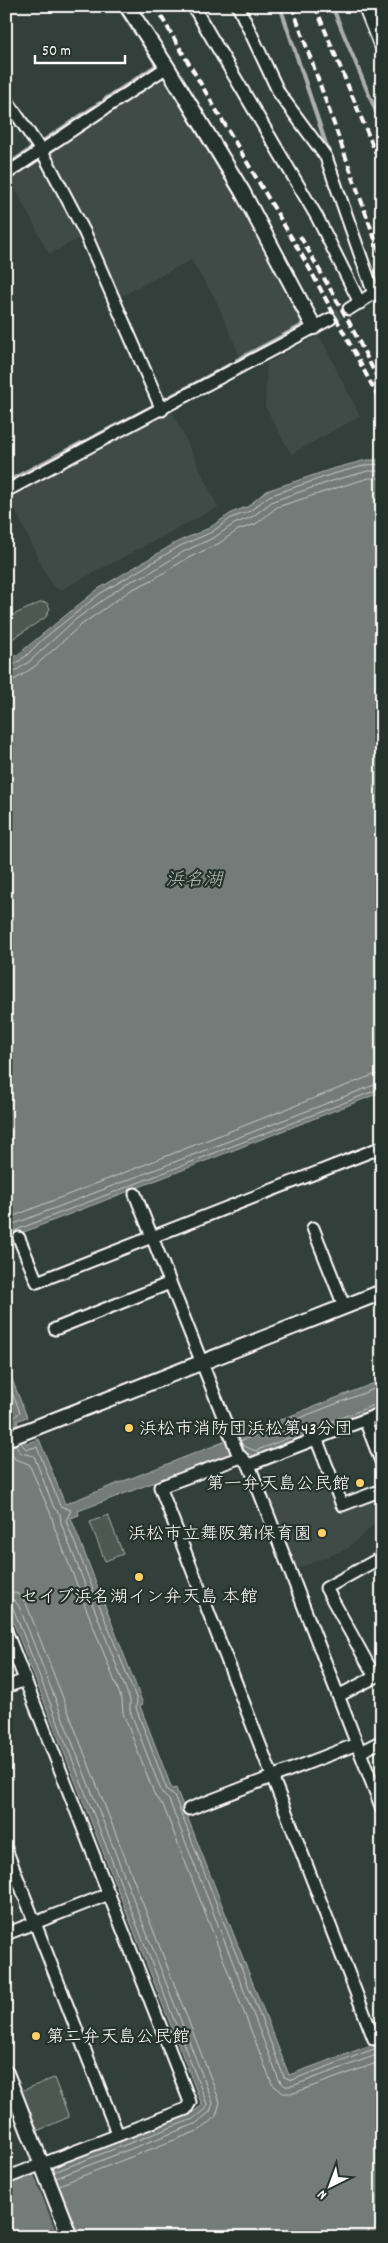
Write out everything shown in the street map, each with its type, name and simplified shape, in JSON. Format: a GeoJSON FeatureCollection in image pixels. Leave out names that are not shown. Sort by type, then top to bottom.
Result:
{"type":"FeatureCollection","features":[{"type":"Feature","properties":{"kind":"highway"},"geometry":{"type":"LineString","coordinates":[[368,6],[381,37]]}},
{"type":"Feature","properties":{"kind":"street"},"geometry":{"type":"LineString","coordinates":[[127,6],[167,67],[249,203],[314,327]]}},
{"type":"Feature","properties":{"kind":"street"},"geometry":{"type":"LineString","coordinates":[[193,6],[317,217],[360,303]]}},
{"type":"Feature","properties":{"kind":"street"},"geometry":{"type":"LineString","coordinates":[[238,6],[278,93],[326,156],[378,291],[349,309]]}},
{"type":"Feature","properties":{"kind":"street"},"geometry":{"type":"LineString","coordinates":[[6,174],[167,67]]}},
{"type":"Feature","properties":{"kind":"street"},"geometry":{"type":"LineString","coordinates":[[6,99],[41,151],[85,234],[162,410]]}},
{"type":"Feature","properties":{"kind":"street"},"geometry":{"type":"LineString","coordinates":[[7,490],[162,410],[330,319]]}},
{"type":"Feature","properties":{"kind":"street"},"geometry":{"type":"LineString","coordinates":[[19,1238],[36,1282],[382,1147]]}},
{"type":"Feature","properties":{"kind":"street"},"geometry":{"type":"LineString","coordinates":[[135,1194],[382,1809]]}},
{"type":"Feature","properties":{"kind":"street"},"geometry":{"type":"LineString","coordinates":[[313,1228],[344,1306]]}},
{"type":"Feature","properties":{"kind":"street"},"geometry":{"type":"LineString","coordinates":[[55,1329],[170,1283]]}},
{"type":"Feature","properties":{"kind":"street"},"geometry":{"type":"LineString","coordinates":[[6,1439],[382,1292]]}},
{"type":"Feature","properties":{"kind":"street"},"geometry":{"type":"LineString","coordinates":[[374,2039],[160,1488],[242,1459],[316,1438],[382,1413]]}},
{"type":"Feature","properties":{"kind":"street"},"geometry":{"type":"LineString","coordinates":[[364,1420],[382,1464]]}},
{"type":"Feature","properties":{"kind":"street"},"geometry":{"type":"LineString","coordinates":[[316,1438],[342,1505],[382,1490]]}},
{"type":"Feature","properties":{"kind":"street"},"geometry":{"type":"LineString","coordinates":[[338,1696],[378,1675],[326,1588],[381,1558]]}},
{"type":"Feature","properties":{"kind":"street"},"geometry":{"type":"LineString","coordinates":[[6,1631],[190,2102],[186,2109],[42,2166],[6,2178]]}},
{"type":"Feature","properties":{"kind":"street"},"geometry":{"type":"LineString","coordinates":[[6,1687],[25,1680]]}},
{"type":"Feature","properties":{"kind":"street"},"geometry":{"type":"LineString","coordinates":[[189,1809],[272,1777],[382,1741]]}},
{"type":"Feature","properties":{"kind":"street"},"geometry":{"type":"LineString","coordinates":[[6,1849],[118,2135]]}},
{"type":"Feature","properties":{"kind":"street"},"geometry":{"type":"LineString","coordinates":[[6,1934],[109,1894]]}},
{"type":"Feature","properties":{"kind":"street"},"geometry":{"type":"LineString","coordinates":[[6,2073],[70,2237]]}},
{"type":"Feature","properties":{"kind":"shaded area"},"geometry":{"type":"Polygon","coordinates":[[[163,78],[241,207],[301,321],[300,324],[240,357],[216,300],[191,260],[118,298],[50,155],[51,151],[163,78]]]}},
{"type":"Feature","properties":{"kind":"shaded area"},"geometry":{"type":"Polygon","coordinates":[[[37,160],[41,161],[80,238],[49,254],[10,178],[37,160]]]}},
{"type":"Feature","properties":{"kind":"shaded area"},"geometry":{"type":"Polygon","coordinates":[[[319,335],[360,416],[291,454],[265,406],[267,363],[319,335]]]}},
{"type":"Feature","properties":{"kind":"shaded area"},"geometry":{"type":"Polygon","coordinates":[[[172,411],[218,507],[61,590],[52,586],[9,497],[172,411]]]}},
{"type":"Feature","properties":{"kind":"shaded area"},"geometry":{"type":"Polygon","coordinates":[[[42,602],[47,603],[50,608],[46,617],[6,643],[6,618],[42,602]]]}},
{"type":"Feature","properties":{"kind":"shaded area","name":"浜松市立舞阪第1保育園"},"geometry":{"type":"Polygon","coordinates":[[[329,1480],[340,1509],[382,1494],[382,1517],[347,1549],[293,1570],[265,1497],[296,1485],[299,1491],[329,1480]]]}},
{"type":"Feature","properties":{"kind":"shaded area"},"geometry":{"type":"Polygon","coordinates":[[[108,1515],[123,1554],[105,1561],[90,1522],[108,1515]]]}},
{"type":"Feature","properties":{"kind":"shaded area"},"geometry":{"type":"Polygon","coordinates":[[[54,2078],[69,2117],[37,2131],[21,2091],[54,2078]]]}},
{"type":"Feature","properties":{"kind":"water","name":"浜名湖"},"geometry":{"type":"Polygon","coordinates":[[[382,457],[382,1092],[6,1239],[6,664],[98,589],[177,542],[209,528],[233,512],[247,507],[266,491],[332,469],[366,460],[378,460],[382,457]]]}},
{"type":"Feature","properties":{"kind":"water"},"geometry":{"type":"Polygon","coordinates":[[[6,1364],[27,1417],[17,1421],[26,1444],[39,1439],[65,1504],[382,1380],[382,1406],[254,1456],[240,1450],[78,1511],[79,1515],[71,1518],[143,1704],[140,1706],[172,1789],[176,1788],[289,2075],[382,2041],[382,2237],[6,2237],[6,2185],[191,2114],[202,2105],[6,1604],[6,1364]]]}},
{"type":"Feature","properties":{"kind":"pier"},"geometry":{"type":"Polygon","coordinates":[[[49,2166],[77,2237],[58,2237],[33,2172],[49,2166]]]}},
{"type":"Feature","properties":{"kind":"waterway"},"geometry":{"type":"LineString","coordinates":[[118,6],[136,34]]}},
{"type":"Feature","properties":{"kind":"waterway"},"geometry":{"type":"LineString","coordinates":[[280,6],[330,156]]}},
{"type":"Feature","properties":{"kind":"waterway"},"geometry":{"type":"LineString","coordinates":[[332,6],[382,126]]}},
{"type":"Feature","properties":{"kind":"waterway"},"geometry":{"type":"LineString","coordinates":[[140,39],[145,47]]}},
{"type":"Feature","properties":{"kind":"waterway"},"geometry":{"type":"LineString","coordinates":[[149,53],[157,66]]}},
{"type":"Feature","properties":{"kind":"waterway"},"geometry":{"type":"LineString","coordinates":[[104,100],[157,65]]}},
{"type":"Feature","properties":{"kind":"waterway"},"geometry":{"type":"LineString","coordinates":[[164,76],[239,200]]}},
{"type":"Feature","properties":{"kind":"waterway"},"geometry":{"type":"LineString","coordinates":[[43,141],[100,103]]}},
{"type":"Feature","properties":{"kind":"waterway"},"geometry":{"type":"LineString","coordinates":[[9,164],[31,149]]}},
{"type":"Feature","properties":{"kind":"waterway"},"geometry":{"type":"LineString","coordinates":[[237,360],[301,326],[303,321],[296,309]]}},
{"type":"Feature","properties":{"kind":"waterway"},"geometry":{"type":"LineString","coordinates":[[164,400],[231,364]]}},
{"type":"Feature","properties":{"kind":"waterway"},"geometry":{"type":"LineString","coordinates":[[86,441],[151,407]]}},
{"type":"Feature","properties":{"kind":"waterway"},"geometry":{"type":"LineString","coordinates":[[10,480],[81,443]]}},
{"type":"Feature","properties":{"kind":"tunnel"},"geometry":{"type":"LineString","coordinates":[[330,319],[349,309]]}},
{"type":"Feature","properties":{"kind":"railway"},"geometry":{"type":"LineString","coordinates":[[155,6],[307,264],[382,404]]}},
{"type":"Feature","properties":{"kind":"railway"},"geometry":{"type":"LineString","coordinates":[[292,6],[382,259]]}},
{"type":"Feature","properties":{"kind":"railway"},"geometry":{"type":"LineString","coordinates":[[315,6],[382,168]]}},
{"type":"Feature","properties":{"kind":"railway"},"geometry":{"type":"LineString","coordinates":[[300,236],[349,322],[382,387]]}},
{"type":"Feature","properties":{"kind":"place","name":"浜松市消防団浜松第43分団"},"geometry":{"type":"Point","coordinates":[129,1428]}},
{"type":"Feature","properties":{"kind":"place","name":"第一弁天島公民館"},"geometry":{"type":"Point","coordinates":[360,1483]}},
{"type":"Feature","properties":{"kind":"place","name":"浜松市立舞阪第1保育園"},"geometry":{"type":"Point","coordinates":[322,1533]}},
{"type":"Feature","properties":{"kind":"place","name":"セイブ浜名湖イン弁天島 本館"},"geometry":{"type":"Point","coordinates":[139,1577]}},
{"type":"Feature","properties":{"kind":"place","name":"第二弁天島公民館"},"geometry":{"type":"Point","coordinates":[36,2036]}}]}
